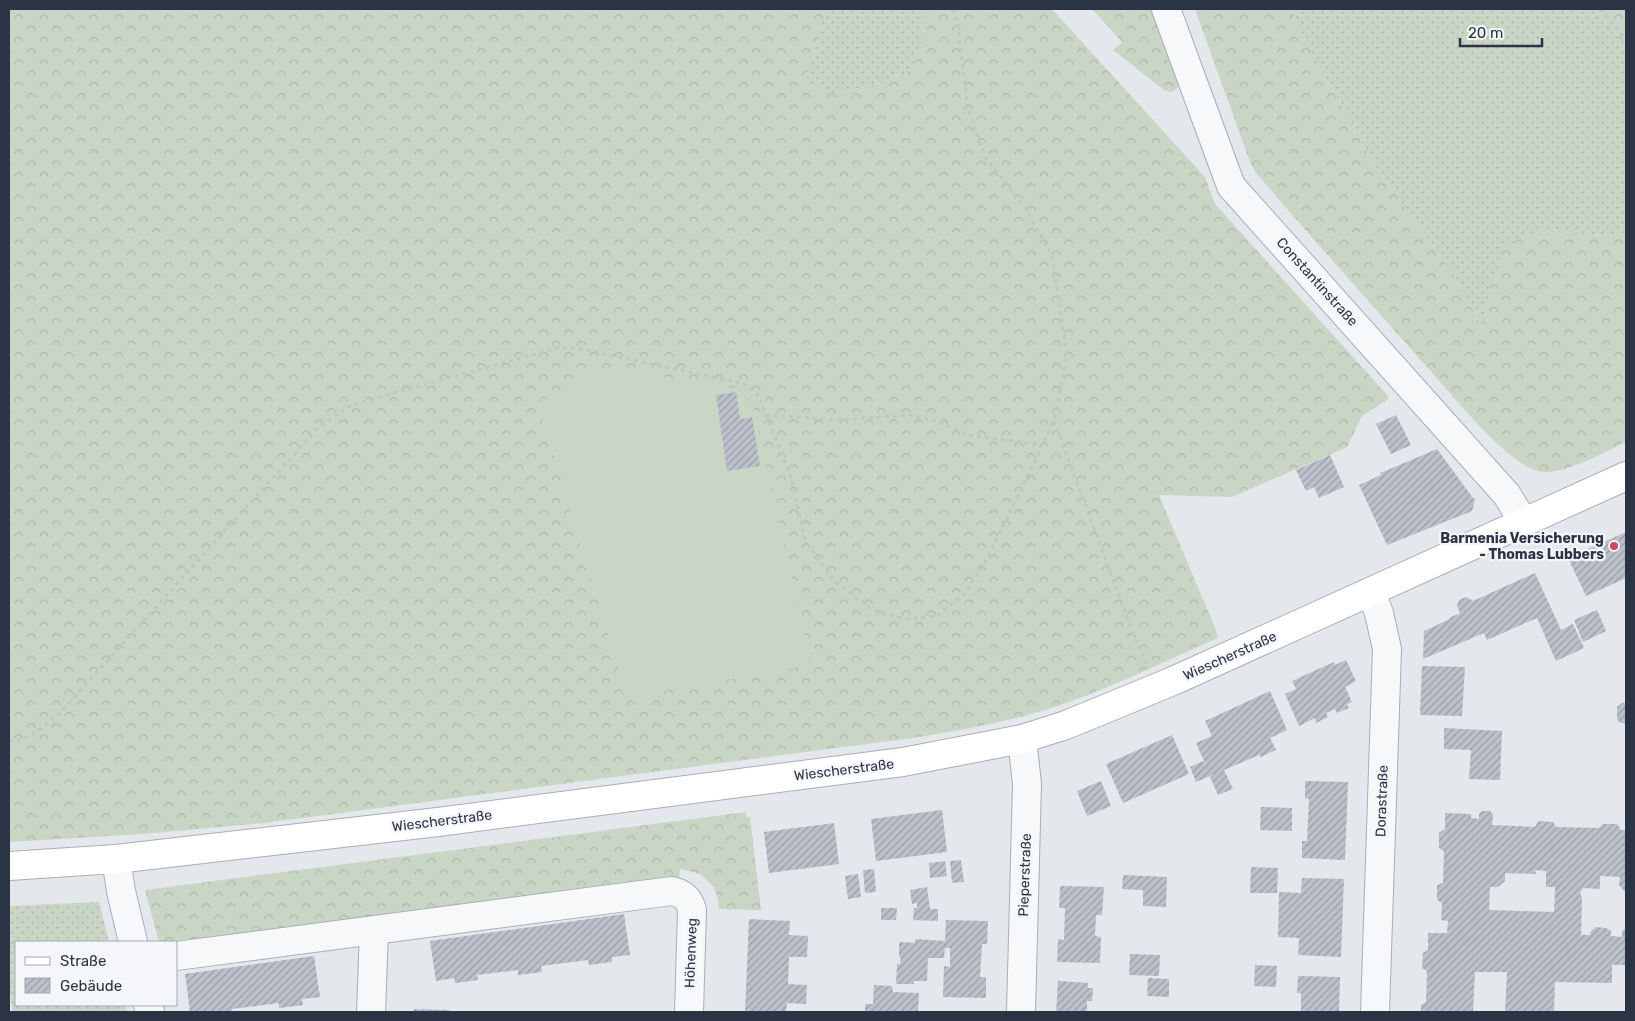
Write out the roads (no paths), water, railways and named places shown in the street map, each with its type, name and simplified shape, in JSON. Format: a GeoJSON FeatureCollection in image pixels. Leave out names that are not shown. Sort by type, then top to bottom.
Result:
{"type":"FeatureCollection","features":[{"type":"Feature","properties":{"kind":"main road","name":"Wiescherstraße"},"geometry":{"type":"LineString","coordinates":[[9,866],[116,859],[438,822],[903,762],[1022,739],[1066,725],[1158,687],[1371,593],[1626,476]]}},
{"type":"Feature","properties":{"kind":"street","name":"Constantinstraße"},"geometry":{"type":"LineString","coordinates":[[1166,9],[1230,186],[1507,495],[1522,523]]}},
{"type":"Feature","properties":{"kind":"street","name":"Dorastraße"},"geometry":{"type":"LineString","coordinates":[[1371,593],[1379,613],[1388,648],[1375,1012]]}},
{"type":"Feature","properties":{"kind":"street","name":"Pieperstraße"},"geometry":{"type":"LineString","coordinates":[[1021,1012],[1027,784],[1022,739]]}},
{"type":"Feature","properties":{"kind":"street"},"geometry":{"type":"LineString","coordinates":[[116,859],[133,941]]}},
{"type":"Feature","properties":{"kind":"street","name":"Höhenweg"},"geometry":{"type":"LineString","coordinates":[[374,931],[672,891],[685,896],[690,902],[692,910],[689,1012]]}},
{"type":"Feature","properties":{"kind":"street"},"geometry":{"type":"LineString","coordinates":[[178,956],[374,931],[371,1012]]}},
{"type":"Feature","properties":{"kind":"place","name":"Barmenia Versicherung - Thomas Lubbers"},"geometry":{"type":"Point","coordinates":[1614,546]}}]}
